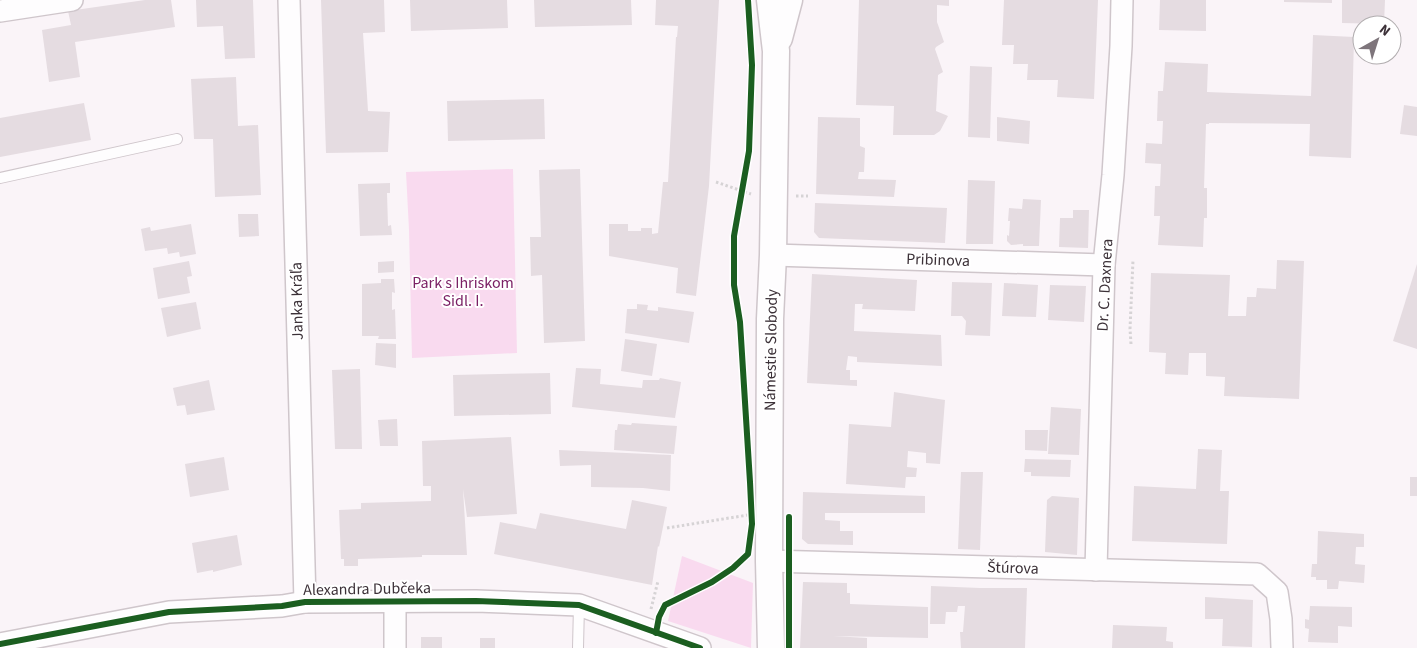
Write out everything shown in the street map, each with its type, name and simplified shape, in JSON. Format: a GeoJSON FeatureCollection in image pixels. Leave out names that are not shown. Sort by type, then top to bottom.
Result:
{"type":"FeatureCollection","features":[{"type":"Feature","properties":{"kind":"street"},"geometry":{"type":"LineString","coordinates":[[0,11],[72,0]]}},
{"type":"Feature","properties":{"kind":"street","name":"Janka Kráľa"},"geometry":{"type":"LineString","coordinates":[[289,0],[305,602]]}},
{"type":"Feature","properties":{"kind":"street","name":"Námestie Slobody"},"geometry":{"type":"LineString","coordinates":[[770,0],[776,51],[770,329],[769,561],[771,648]]}},
{"type":"Feature","properties":{"kind":"street","name":"Námestie Slobody"},"geometry":{"type":"LineString","coordinates":[[776,51],[790,0]]}},
{"type":"Feature","properties":{"kind":"street","name":"Dr. C. Daxnera"},"geometry":{"type":"LineString","coordinates":[[1096,570],[1104,265],[1113,175],[1122,0]]}},
{"type":"Feature","properties":{"kind":"street","name":"Pribinova"},"geometry":{"type":"LineString","coordinates":[[773,255],[1104,265]]}},
{"type":"Feature","properties":{"kind":"street","name":"Štúrova"},"geometry":{"type":"LineString","coordinates":[[769,561],[1257,574],[1277,592],[1281,618],[1282,648]]}},
{"type":"Feature","properties":{"kind":"street","name":"Alexandra Dubčeka"},"geometry":{"type":"LineString","coordinates":[[0,644],[169,612],[282,606],[305,602],[476,601],[579,605],[700,648]]}},
{"type":"Feature","properties":{"kind":"street"},"geometry":{"type":"LineString","coordinates":[[395,602],[395,648]]}},
{"type":"Feature","properties":{"kind":"lane"},"geometry":{"type":"LineString","coordinates":[[0,178],[177,139]]}},
{"type":"Feature","properties":{"kind":"lane"},"geometry":{"type":"LineString","coordinates":[[578,648],[579,605]]}},
{"type":"Feature","properties":{"kind":"path"},"geometry":{"type":"LineString","coordinates":[[716,182],[756,196]]}},
{"type":"Feature","properties":{"kind":"path"},"geometry":{"type":"LineString","coordinates":[[740,200],[743,183]]}},
{"type":"Feature","properties":{"kind":"path"},"geometry":{"type":"LineString","coordinates":[[1131,344],[1133,260]]}},
{"type":"Feature","properties":{"kind":"path"},"geometry":{"type":"LineString","coordinates":[[751,506],[752,524]]}},
{"type":"Feature","properties":{"kind":"path"},"geometry":{"type":"LineString","coordinates":[[667,528],[752,514]]}},
{"type":"Feature","properties":{"kind":"path"},"geometry":{"type":"LineString","coordinates":[[650,613],[658,581]]}},
{"type":"Feature","properties":{"kind":"green space","name":"Park s Ihriskom Sidl. I."},"geometry":{"type":"Polygon","coordinates":[[[513,169],[517,353],[412,358],[406,172],[513,169]]]}},
{"type":"Feature","properties":{"kind":"green space"},"geometry":{"type":"Polygon","coordinates":[[[682,556],[753,583],[751,648],[668,621],[682,556]]]}},
{"type":"Feature","properties":{"kind":"building"},"geometry":{"type":"Polygon","coordinates":[[[145,0],[171,0],[175,27],[75,42],[80,77],[49,82],[42,30],[71,25],[68,11],[145,0]]]}},
{"type":"Feature","properties":{"kind":"building"},"geometry":{"type":"Polygon","coordinates":[[[196,0],[253,0],[255,58],[225,59],[223,26],[197,27],[196,0]]]}},
{"type":"Feature","properties":{"kind":"building"},"geometry":{"type":"Polygon","coordinates":[[[321,0],[384,0],[385,32],[363,33],[368,111],[390,112],[388,152],[326,153],[321,0]]]}},
{"type":"Feature","properties":{"kind":"building"},"geometry":{"type":"Polygon","coordinates":[[[410,0],[507,0],[508,28],[411,31],[410,0]]]}},
{"type":"Feature","properties":{"kind":"building"},"geometry":{"type":"Polygon","coordinates":[[[534,0],[631,0],[632,25],[535,27],[534,0]]]}},
{"type":"Feature","properties":{"kind":"building"},"geometry":{"type":"Polygon","coordinates":[[[656,0],[719,0],[709,186],[696,296],[676,293],[678,268],[609,256],[609,224],[628,224],[628,231],[641,231],[641,228],[652,228],[652,234],[658,233],[663,182],[668,182],[678,26],[655,25],[656,0]]]}},
{"type":"Feature","properties":{"kind":"building"},"geometry":{"type":"Polygon","coordinates":[[[859,0],[949,0],[949,6],[937,5],[937,22],[944,42],[935,49],[943,72],[938,75],[936,111],[948,116],[940,131],[934,135],[893,135],[894,106],[856,105],[859,0]]]}},
{"type":"Feature","properties":{"kind":"building"},"geometry":{"type":"Polygon","coordinates":[[[1004,0],[1098,0],[1094,99],[1057,97],[1058,80],[1027,80],[1028,64],[1013,64],[1014,45],[1002,45],[1004,0]]]}},
{"type":"Feature","properties":{"kind":"building"},"geometry":{"type":"Polygon","coordinates":[[[1160,0],[1206,0],[1206,31],[1159,30],[1160,0]]]}},
{"type":"Feature","properties":{"kind":"building"},"geometry":{"type":"Polygon","coordinates":[[[1284,0],[1332,0],[1332,3],[1284,2],[1284,0]]]}},
{"type":"Feature","properties":{"kind":"building"},"geometry":{"type":"Polygon","coordinates":[[[1342,0],[1385,0],[1384,15],[1352,15],[1352,23],[1342,23],[1342,0]]]}},
{"type":"Feature","properties":{"kind":"building"},"geometry":{"type":"Polygon","coordinates":[[[1313,35],[1352,37],[1353,65],[1351,158],[1309,156],[1310,124],[1206,124],[1204,188],[1207,188],[1207,218],[1204,218],[1203,247],[1158,245],[1160,216],[1154,216],[1155,186],[1160,186],[1161,164],[1145,163],[1146,143],[1162,144],[1163,121],[1157,121],[1158,91],[1163,91],[1165,62],[1208,64],[1207,92],[1311,96],[1313,35]]]}},
{"type":"Feature","properties":{"kind":"building"},"geometry":{"type":"Polygon","coordinates":[[[970,66],[992,67],[990,138],[968,137],[970,66]]]}},
{"type":"Feature","properties":{"kind":"building"},"geometry":{"type":"Polygon","coordinates":[[[236,77],[238,126],[258,125],[261,195],[215,197],[213,139],[194,139],[191,79],[236,77]]]}},
{"type":"Feature","properties":{"kind":"building"},"geometry":{"type":"Polygon","coordinates":[[[544,99],[545,139],[448,141],[447,101],[544,99]]]}},
{"type":"Feature","properties":{"kind":"building"},"geometry":{"type":"Polygon","coordinates":[[[84,103],[91,140],[0,157],[0,118],[84,103]]]}},
{"type":"Feature","properties":{"kind":"building"},"geometry":{"type":"Polygon","coordinates":[[[1404,105],[1417,107],[1417,136],[1400,134],[1404,105]]]}},
{"type":"Feature","properties":{"kind":"building"},"geometry":{"type":"Polygon","coordinates":[[[818,117],[860,118],[860,146],[865,148],[864,172],[859,172],[858,179],[896,180],[894,197],[816,194],[818,117]]]}},
{"type":"Feature","properties":{"kind":"building"},"geometry":{"type":"Polygon","coordinates":[[[997,117],[1030,121],[1029,144],[997,141],[997,117]]]}},
{"type":"Feature","properties":{"kind":"building"},"geometry":{"type":"Polygon","coordinates":[[[580,169],[585,341],[544,343],[542,275],[531,276],[530,237],[541,237],[539,170],[580,169]]]}},
{"type":"Feature","properties":{"kind":"building"},"geometry":{"type":"Polygon","coordinates":[[[968,180],[995,181],[993,244],[966,244],[968,180]]]}},
{"type":"Feature","properties":{"kind":"building"},"geometry":{"type":"Polygon","coordinates":[[[390,183],[390,193],[387,193],[388,226],[391,225],[392,235],[360,236],[358,184],[390,183]]]}},
{"type":"Feature","properties":{"kind":"building"},"geometry":{"type":"Polygon","coordinates":[[[1023,199],[1041,200],[1039,246],[1011,245],[1007,241],[1010,221],[1008,221],[1009,208],[1022,209],[1023,199]]]}},
{"type":"Feature","properties":{"kind":"building"},"geometry":{"type":"Polygon","coordinates":[[[815,203],[947,208],[945,243],[819,238],[814,232],[815,203]]]}},
{"type":"Feature","properties":{"kind":"building"},"geometry":{"type":"Polygon","coordinates":[[[1073,210],[1089,210],[1088,248],[1059,247],[1060,218],[1073,218],[1073,210]]]}},
{"type":"Feature","properties":{"kind":"building"},"geometry":{"type":"Polygon","coordinates":[[[238,214],[258,214],[259,236],[239,237],[238,214]]]}},
{"type":"Feature","properties":{"kind":"building"},"geometry":{"type":"Polygon","coordinates":[[[191,224],[196,254],[180,257],[179,252],[168,254],[167,248],[145,251],[141,229],[150,227],[151,231],[191,224]]]}},
{"type":"Feature","properties":{"kind":"building"},"geometry":{"type":"Polygon","coordinates":[[[1277,260],[1304,261],[1299,399],[1224,396],[1225,377],[1206,376],[1206,353],[1189,353],[1188,375],[1165,374],[1166,353],[1149,352],[1151,273],[1230,275],[1228,316],[1246,316],[1247,297],[1256,297],[1257,288],[1276,289],[1277,260]]]}},
{"type":"Feature","properties":{"kind":"building"},"geometry":{"type":"Polygon","coordinates":[[[189,261],[192,276],[187,277],[190,293],[158,299],[153,268],[189,261]]]}},
{"type":"Feature","properties":{"kind":"building"},"geometry":{"type":"Polygon","coordinates":[[[394,261],[394,272],[378,273],[378,262],[394,261]]]}},
{"type":"Feature","properties":{"kind":"building"},"geometry":{"type":"Polygon","coordinates":[[[1417,264],[1417,349],[1393,341],[1417,264]]]}},
{"type":"Feature","properties":{"kind":"building"},"geometry":{"type":"Polygon","coordinates":[[[812,274],[917,280],[915,311],[862,309],[863,304],[855,304],[854,331],[941,335],[942,366],[857,362],[857,357],[848,356],[846,370],[850,370],[850,380],[857,380],[857,386],[807,383],[812,274]]]}},
{"type":"Feature","properties":{"kind":"building"},"geometry":{"type":"Polygon","coordinates":[[[381,279],[394,279],[395,293],[392,292],[392,310],[395,309],[396,339],[378,339],[379,336],[362,336],[362,284],[381,283],[381,279]]]}},
{"type":"Feature","properties":{"kind":"building"},"geometry":{"type":"Polygon","coordinates":[[[952,282],[992,283],[990,336],[965,335],[966,321],[962,316],[951,316],[952,282]]]}},
{"type":"Feature","properties":{"kind":"building"},"geometry":{"type":"Polygon","coordinates":[[[1004,283],[1038,285],[1036,317],[1002,316],[1004,283]]]}},
{"type":"Feature","properties":{"kind":"building"},"geometry":{"type":"Polygon","coordinates":[[[1050,285],[1086,286],[1084,322],[1048,320],[1050,285]]]}},
{"type":"Feature","properties":{"kind":"building"},"geometry":{"type":"Polygon","coordinates":[[[196,302],[201,329],[167,337],[161,308],[196,302]]]}},
{"type":"Feature","properties":{"kind":"building"},"geometry":{"type":"Polygon","coordinates":[[[637,304],[648,305],[647,310],[658,311],[658,307],[694,312],[689,343],[625,333],[627,309],[637,309],[637,304]]]}},
{"type":"Feature","properties":{"kind":"building"},"geometry":{"type":"Polygon","coordinates":[[[625,339],[657,344],[652,376],[621,371],[625,339]]]}},
{"type":"Feature","properties":{"kind":"building"},"geometry":{"type":"Polygon","coordinates":[[[376,343],[396,344],[396,368],[375,365],[376,343]]]}},
{"type":"Feature","properties":{"kind":"building"},"geometry":{"type":"Polygon","coordinates":[[[576,368],[601,369],[600,384],[642,388],[643,380],[659,380],[660,378],[681,382],[675,418],[572,407],[576,368]]]}},
{"type":"Feature","properties":{"kind":"building"},"geometry":{"type":"Polygon","coordinates":[[[360,369],[362,449],[335,449],[332,370],[360,369]]]}},
{"type":"Feature","properties":{"kind":"building"},"geometry":{"type":"Polygon","coordinates":[[[550,373],[551,414],[454,416],[453,375],[550,373]]]}},
{"type":"Feature","properties":{"kind":"building"},"geometry":{"type":"Polygon","coordinates":[[[209,380],[215,410],[187,415],[185,405],[177,406],[173,388],[209,380]]]}},
{"type":"Feature","properties":{"kind":"building"},"geometry":{"type":"Polygon","coordinates":[[[894,392],[945,400],[940,464],[926,463],[926,453],[908,451],[907,467],[917,468],[916,477],[906,477],[905,488],[846,484],[849,424],[891,427],[894,392]]]}},
{"type":"Feature","properties":{"kind":"building"},"geometry":{"type":"Polygon","coordinates":[[[1051,407],[1081,409],[1079,455],[1048,454],[1051,407]]]}},
{"type":"Feature","properties":{"kind":"building"},"geometry":{"type":"Polygon","coordinates":[[[397,419],[398,446],[380,446],[378,420],[397,419]]]}},
{"type":"Feature","properties":{"kind":"building"},"geometry":{"type":"Polygon","coordinates":[[[632,423],[677,426],[674,454],[614,450],[615,430],[617,430],[618,424],[631,425],[632,423]]]}},
{"type":"Feature","properties":{"kind":"building"},"geometry":{"type":"Polygon","coordinates":[[[1025,430],[1048,430],[1047,451],[1025,450],[1025,430]]]}},
{"type":"Feature","properties":{"kind":"building"},"geometry":{"type":"Polygon","coordinates":[[[511,437],[517,514],[467,517],[463,489],[467,555],[422,555],[422,557],[358,559],[358,566],[344,566],[344,559],[341,559],[339,510],[361,509],[361,503],[431,501],[431,486],[423,486],[422,441],[511,437]]]}},
{"type":"Feature","properties":{"kind":"building"},"geometry":{"type":"Polygon","coordinates":[[[1198,449],[1222,450],[1220,491],[1229,491],[1227,544],[1132,541],[1134,486],[1196,489],[1198,449]]]}},
{"type":"Feature","properties":{"kind":"building"},"geometry":{"type":"Polygon","coordinates":[[[559,450],[671,455],[670,491],[643,488],[591,487],[591,465],[560,466],[559,450]]]}},
{"type":"Feature","properties":{"kind":"building"},"geometry":{"type":"Polygon","coordinates":[[[224,457],[229,490],[190,497],[185,464],[224,457]]]}},
{"type":"Feature","properties":{"kind":"building"},"geometry":{"type":"Polygon","coordinates":[[[1025,459],[1071,460],[1070,477],[1031,476],[1031,472],[1024,472],[1025,459]]]}},
{"type":"Feature","properties":{"kind":"building"},"geometry":{"type":"Polygon","coordinates":[[[961,472],[983,472],[980,550],[958,549],[961,472]]]}},
{"type":"Feature","properties":{"kind":"building"},"geometry":{"type":"Polygon","coordinates":[[[1410,477],[1417,477],[1417,496],[1410,496],[1410,477]]]}},
{"type":"Feature","properties":{"kind":"building"},"geometry":{"type":"Polygon","coordinates":[[[803,492],[925,496],[925,513],[825,513],[825,520],[840,521],[840,531],[853,531],[853,545],[808,544],[802,539],[803,492]]]}},
{"type":"Feature","properties":{"kind":"building"},"geometry":{"type":"Polygon","coordinates":[[[1052,496],[1079,498],[1077,555],[1045,552],[1047,500],[1052,496]]]}},
{"type":"Feature","properties":{"kind":"building"},"geometry":{"type":"Polygon","coordinates":[[[632,500],[667,507],[652,585],[494,554],[500,522],[536,529],[540,513],[626,529],[632,500]]]}},
{"type":"Feature","properties":{"kind":"building"},"geometry":{"type":"Polygon","coordinates":[[[1318,531],[1364,534],[1364,547],[1356,547],[1355,564],[1365,565],[1364,583],[1339,581],[1338,589],[1327,589],[1327,580],[1316,580],[1316,577],[1311,577],[1312,564],[1317,564],[1318,531]]]}},
{"type":"Feature","properties":{"kind":"building"},"geometry":{"type":"Polygon","coordinates":[[[237,535],[242,565],[213,572],[213,570],[197,573],[192,543],[237,535]]]}},
{"type":"Feature","properties":{"kind":"building"},"geometry":{"type":"Polygon","coordinates":[[[803,582],[847,583],[847,593],[850,593],[850,604],[928,607],[928,638],[833,636],[867,638],[867,648],[800,648],[803,582]]]}},
{"type":"Feature","properties":{"kind":"building"},"geometry":{"type":"Polygon","coordinates":[[[931,586],[1027,588],[1025,648],[961,648],[960,632],[963,632],[965,606],[958,606],[957,612],[946,612],[945,624],[930,624],[931,586]]]}},
{"type":"Feature","properties":{"kind":"building"},"geometry":{"type":"Polygon","coordinates":[[[1205,597],[1253,600],[1252,647],[1222,646],[1223,619],[1205,619],[1205,597]]]}},
{"type":"Feature","properties":{"kind":"building"},"geometry":{"type":"Polygon","coordinates":[[[1310,606],[1352,607],[1352,627],[1338,626],[1338,643],[1308,642],[1309,629],[1305,628],[1305,619],[1309,620],[1310,606]]]}},
{"type":"Feature","properties":{"kind":"building"},"geometry":{"type":"Polygon","coordinates":[[[1113,625],[1167,627],[1166,641],[1173,642],[1173,648],[1112,648],[1113,625]]]}},
{"type":"Feature","properties":{"kind":"building"},"geometry":{"type":"Polygon","coordinates":[[[421,637],[442,637],[442,648],[421,648],[421,637]]]}},
{"type":"Feature","properties":{"kind":"building"},"geometry":{"type":"Polygon","coordinates":[[[480,638],[495,638],[495,648],[480,648],[480,638]]]}},
{"type":"Feature","properties":{"kind":"cycle path"},"geometry":{"type":"LineString","coordinates":[[656,633],[659,617],[665,605],[712,582],[733,568],[748,554],[752,524],[750,482],[740,322],[734,285],[734,236],[749,151],[752,65],[748,0]]}},
{"type":"Feature","properties":{"kind":"cycle path"},"geometry":{"type":"LineString","coordinates":[[789,517],[789,648]]}},
{"type":"Feature","properties":{"kind":"cycle path"},"geometry":{"type":"LineString","coordinates":[[0,644],[169,612],[282,606],[305,602],[476,601],[579,605],[700,648]]}}]}
